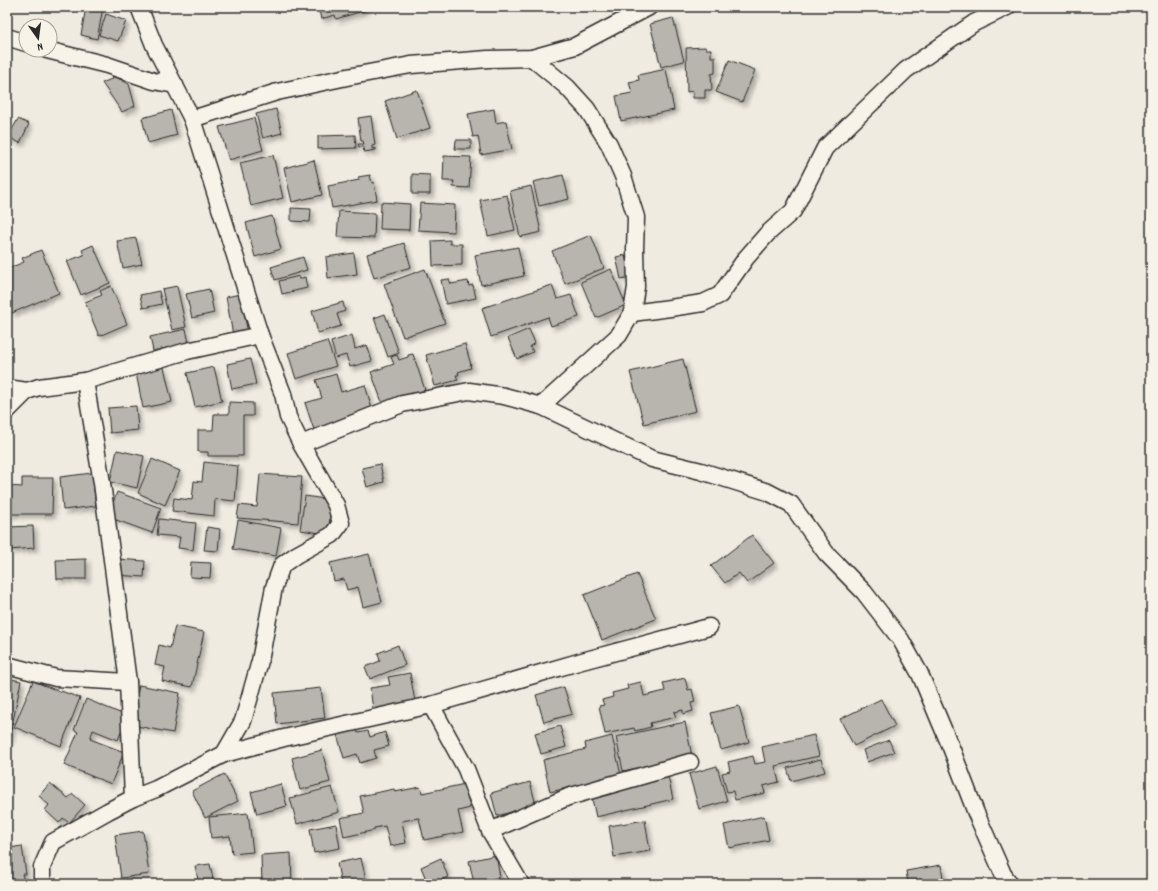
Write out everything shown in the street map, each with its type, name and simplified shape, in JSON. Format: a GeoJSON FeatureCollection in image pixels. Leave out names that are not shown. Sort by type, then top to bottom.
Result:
{"type":"FeatureCollection","features":[{"type":"Feature","properties":{"kind":"street"},"geometry":{"type":"LineString","coordinates":[[139,7],[154,45],[192,119],[260,335],[283,394],[288,417],[301,444],[336,505],[340,523],[332,535],[296,555],[282,565],[274,587],[260,661],[243,721],[224,754]]}},
{"type":"Feature","properties":{"kind":"street"},"geometry":{"type":"LineString","coordinates":[[192,119],[277,92],[411,65],[488,59],[532,58],[575,46],[649,7]]}},
{"type":"Feature","properties":{"kind":"street"},"geometry":{"type":"LineString","coordinates":[[632,313],[703,302],[720,295],[746,258],[767,234],[792,211],[825,148],[906,70],[974,23],[1007,7]]}},
{"type":"Feature","properties":{"kind":"street"},"geometry":{"type":"LineString","coordinates":[[7,37],[18,41]]}},
{"type":"Feature","properties":{"kind":"street"},"geometry":{"type":"LineString","coordinates":[[58,53],[107,64],[154,81],[175,85]]}},
{"type":"Feature","properties":{"kind":"street"},"geometry":{"type":"LineString","coordinates":[[532,58],[567,87],[587,109],[608,144],[624,176],[636,217],[636,287],[632,313],[620,335],[540,406]]}},
{"type":"Feature","properties":{"kind":"street"},"geometry":{"type":"LineString","coordinates":[[7,411],[27,391],[39,387],[85,381],[187,352],[260,335]]}},
{"type":"Feature","properties":{"kind":"street"},"geometry":{"type":"LineString","coordinates":[[85,381],[102,483],[128,682],[133,798]]}},
{"type":"Feature","properties":{"kind":"street"},"geometry":{"type":"LineString","coordinates":[[7,388],[27,391]]}},
{"type":"Feature","properties":{"kind":"street"},"geometry":{"type":"LineString","coordinates":[[301,444],[402,404],[469,391],[504,396],[540,406],[652,459],[701,471],[768,492],[791,504],[826,553],[864,592],[901,640],[920,674],[952,750],[976,813],[1003,874],[1010,884]]}},
{"type":"Feature","properties":{"kind":"street"},"geometry":{"type":"LineString","coordinates":[[42,884],[42,867],[53,842],[133,798],[156,789],[224,754],[284,738],[430,705],[582,661],[709,627]]}},
{"type":"Feature","properties":{"kind":"street"},"geometry":{"type":"LineString","coordinates":[[7,665],[56,678],[128,682]]}},
{"type":"Feature","properties":{"kind":"street"},"geometry":{"type":"LineString","coordinates":[[430,705],[466,769],[490,831],[521,884]]}},
{"type":"Feature","properties":{"kind":"street"},"geometry":{"type":"LineString","coordinates":[[490,831],[568,797],[690,762]]}},
{"type":"Feature","properties":{"kind":"building"},"geometry":{"type":"Polygon","coordinates":[[[86,7],[103,8],[97,39],[81,35],[86,7]]]}},
{"type":"Feature","properties":{"kind":"building"},"geometry":{"type":"Polygon","coordinates":[[[318,7],[365,7],[366,10],[336,19],[335,15],[321,19],[318,7]]]}},
{"type":"Feature","properties":{"kind":"building"},"geometry":{"type":"Polygon","coordinates":[[[106,14],[126,21],[118,41],[99,35],[106,14]]]}},
{"type":"Feature","properties":{"kind":"building"},"geometry":{"type":"Polygon","coordinates":[[[673,18],[684,61],[661,67],[650,24],[673,18]]]}},
{"type":"Feature","properties":{"kind":"building"},"geometry":{"type":"Polygon","coordinates":[[[705,47],[706,49],[711,49],[711,57],[715,57],[715,73],[711,74],[712,90],[705,90],[705,98],[693,98],[693,91],[687,92],[686,48],[705,47]]]}},
{"type":"Feature","properties":{"kind":"building"},"geometry":{"type":"Polygon","coordinates":[[[729,60],[755,70],[742,102],[716,92],[729,60]]]}},
{"type":"Feature","properties":{"kind":"building"},"geometry":{"type":"Polygon","coordinates":[[[666,69],[674,110],[621,121],[616,96],[632,93],[629,82],[639,80],[638,75],[666,69]]]}},
{"type":"Feature","properties":{"kind":"building"},"geometry":{"type":"Polygon","coordinates":[[[116,77],[129,84],[135,106],[122,112],[102,83],[116,77]]]}},
{"type":"Feature","properties":{"kind":"building"},"geometry":{"type":"Polygon","coordinates":[[[417,90],[430,128],[397,139],[385,101],[417,90]]]}},
{"type":"Feature","properties":{"kind":"building"},"geometry":{"type":"Polygon","coordinates":[[[276,109],[282,133],[263,138],[256,114],[276,109]]]}},
{"type":"Feature","properties":{"kind":"building"},"geometry":{"type":"Polygon","coordinates":[[[494,109],[496,123],[506,121],[512,149],[481,155],[478,136],[473,137],[468,114],[494,109]]]}},
{"type":"Feature","properties":{"kind":"building"},"geometry":{"type":"Polygon","coordinates":[[[171,110],[177,135],[148,143],[142,118],[171,110]]]}},
{"type":"Feature","properties":{"kind":"building"},"geometry":{"type":"Polygon","coordinates":[[[371,116],[375,145],[372,146],[372,149],[376,148],[376,150],[364,152],[363,147],[359,147],[358,144],[364,144],[363,141],[361,141],[358,118],[371,116]]]}},
{"type":"Feature","properties":{"kind":"building"},"geometry":{"type":"Polygon","coordinates":[[[254,118],[263,150],[229,160],[219,127],[254,118]]]}},
{"type":"Feature","properties":{"kind":"building"},"geometry":{"type":"Polygon","coordinates":[[[18,119],[29,124],[20,143],[8,137],[18,119]]]}},
{"type":"Feature","properties":{"kind":"building"},"geometry":{"type":"Polygon","coordinates":[[[355,135],[356,148],[318,149],[318,136],[355,135]]]}},
{"type":"Feature","properties":{"kind":"building"},"geometry":{"type":"Polygon","coordinates":[[[456,140],[471,140],[471,149],[455,149],[456,140]]]}},
{"type":"Feature","properties":{"kind":"building"},"geometry":{"type":"Polygon","coordinates":[[[273,155],[283,198],[251,206],[240,163],[273,155]]]}},
{"type":"Feature","properties":{"kind":"building"},"geometry":{"type":"Polygon","coordinates":[[[444,156],[471,157],[469,188],[453,187],[454,181],[443,181],[444,156]]]}},
{"type":"Feature","properties":{"kind":"building"},"geometry":{"type":"Polygon","coordinates":[[[314,160],[322,195],[292,202],[284,168],[314,160]]]}},
{"type":"Feature","properties":{"kind":"building"},"geometry":{"type":"Polygon","coordinates":[[[412,174],[430,175],[430,194],[412,194],[412,174]]]}},
{"type":"Feature","properties":{"kind":"building"},"geometry":{"type":"Polygon","coordinates":[[[370,175],[372,183],[374,182],[377,200],[332,208],[328,186],[359,180],[358,177],[370,175]]]}},
{"type":"Feature","properties":{"kind":"building"},"geometry":{"type":"Polygon","coordinates":[[[563,175],[569,199],[539,206],[533,182],[563,175]]]}},
{"type":"Feature","properties":{"kind":"building"},"geometry":{"type":"Polygon","coordinates":[[[531,186],[541,232],[520,237],[510,191],[531,186]]]}},
{"type":"Feature","properties":{"kind":"building"},"geometry":{"type":"Polygon","coordinates":[[[507,195],[515,230],[488,236],[480,200],[507,195]]]}},
{"type":"Feature","properties":{"kind":"building"},"geometry":{"type":"Polygon","coordinates":[[[381,202],[410,204],[409,230],[380,229],[381,202]]]}},
{"type":"Feature","properties":{"kind":"building"},"geometry":{"type":"Polygon","coordinates":[[[420,203],[455,205],[454,232],[418,230],[420,203]]]}},
{"type":"Feature","properties":{"kind":"building"},"geometry":{"type":"Polygon","coordinates":[[[291,208],[311,209],[310,222],[291,221],[291,208]]]}},
{"type":"Feature","properties":{"kind":"building"},"geometry":{"type":"Polygon","coordinates":[[[339,211],[375,213],[374,238],[337,237],[339,211]]]}},
{"type":"Feature","properties":{"kind":"building"},"geometry":{"type":"Polygon","coordinates":[[[272,216],[281,249],[255,257],[246,223],[272,216]]]}},
{"type":"Feature","properties":{"kind":"building"},"geometry":{"type":"Polygon","coordinates":[[[591,235],[604,268],[565,284],[552,251],[591,235]]]}},
{"type":"Feature","properties":{"kind":"building"},"geometry":{"type":"Polygon","coordinates":[[[136,238],[142,264],[123,268],[117,241],[136,238]]]}},
{"type":"Feature","properties":{"kind":"building"},"geometry":{"type":"Polygon","coordinates":[[[450,240],[450,244],[462,244],[462,265],[433,266],[432,241],[450,240]]]}},
{"type":"Feature","properties":{"kind":"building"},"geometry":{"type":"Polygon","coordinates":[[[404,243],[411,267],[374,278],[367,254],[404,243]]]}},
{"type":"Feature","properties":{"kind":"building"},"geometry":{"type":"Polygon","coordinates":[[[93,245],[110,283],[81,295],[67,261],[84,255],[82,250],[93,245]]]}},
{"type":"Feature","properties":{"kind":"building"},"geometry":{"type":"Polygon","coordinates":[[[518,247],[524,276],[481,285],[475,255],[518,247]]]}},
{"type":"Feature","properties":{"kind":"building"},"geometry":{"type":"Polygon","coordinates":[[[41,250],[59,293],[12,313],[7,302],[7,269],[24,262],[22,258],[41,250]]]}},
{"type":"Feature","properties":{"kind":"building"},"geometry":{"type":"Polygon","coordinates":[[[354,253],[357,274],[328,278],[326,257],[354,253]]]}},
{"type":"Feature","properties":{"kind":"building"},"geometry":{"type":"Polygon","coordinates":[[[625,255],[630,277],[621,279],[616,257],[625,255]]]}},
{"type":"Feature","properties":{"kind":"building"},"geometry":{"type":"Polygon","coordinates":[[[303,257],[307,270],[275,280],[271,267],[303,257]]]}},
{"type":"Feature","properties":{"kind":"building"},"geometry":{"type":"Polygon","coordinates":[[[425,269],[445,323],[403,337],[384,284],[425,269]]]}},
{"type":"Feature","properties":{"kind":"building"},"geometry":{"type":"Polygon","coordinates":[[[611,269],[626,305],[596,318],[581,282],[611,269]]]}},
{"type":"Feature","properties":{"kind":"building"},"geometry":{"type":"Polygon","coordinates":[[[299,276],[299,279],[305,277],[307,288],[282,294],[279,281],[299,276]]]}},
{"type":"Feature","properties":{"kind":"building"},"geometry":{"type":"Polygon","coordinates":[[[449,279],[451,284],[468,281],[469,286],[473,285],[476,298],[446,304],[441,280],[449,279]]]}},
{"type":"Feature","properties":{"kind":"building"},"geometry":{"type":"Polygon","coordinates":[[[552,285],[557,299],[571,295],[579,317],[551,326],[548,317],[491,337],[482,308],[552,285]]]}},
{"type":"Feature","properties":{"kind":"building"},"geometry":{"type":"Polygon","coordinates":[[[111,286],[127,324],[99,336],[85,302],[102,295],[100,291],[111,286]]]}},
{"type":"Feature","properties":{"kind":"building"},"geometry":{"type":"Polygon","coordinates":[[[177,286],[186,327],[172,330],[162,289],[177,286]]]}},
{"type":"Feature","properties":{"kind":"building"},"geometry":{"type":"Polygon","coordinates":[[[209,289],[214,313],[192,318],[186,294],[209,289]]]}},
{"type":"Feature","properties":{"kind":"building"},"geometry":{"type":"Polygon","coordinates":[[[159,291],[162,304],[143,308],[140,295],[159,291]]]}},
{"type":"Feature","properties":{"kind":"building"},"geometry":{"type":"Polygon","coordinates":[[[240,294],[248,333],[233,335],[226,297],[240,294]]]}},
{"type":"Feature","properties":{"kind":"building"},"geometry":{"type":"Polygon","coordinates":[[[343,302],[345,311],[337,314],[341,326],[318,333],[312,311],[343,302]]]}},
{"type":"Feature","properties":{"kind":"building"},"geometry":{"type":"Polygon","coordinates":[[[385,314],[399,353],[388,357],[374,318],[385,314]]]}},
{"type":"Feature","properties":{"kind":"building"},"geometry":{"type":"Polygon","coordinates":[[[186,329],[189,343],[153,351],[150,337],[186,329]]]}},
{"type":"Feature","properties":{"kind":"building"},"geometry":{"type":"Polygon","coordinates":[[[529,329],[535,343],[530,346],[533,352],[517,359],[508,338],[529,329]]]}},
{"type":"Feature","properties":{"kind":"building"},"geometry":{"type":"Polygon","coordinates":[[[352,335],[355,349],[367,345],[372,361],[350,367],[346,355],[336,358],[331,342],[352,335]]]}},
{"type":"Feature","properties":{"kind":"building"},"geometry":{"type":"Polygon","coordinates":[[[327,341],[336,366],[296,379],[288,353],[327,341]]]}},
{"type":"Feature","properties":{"kind":"building"},"geometry":{"type":"Polygon","coordinates":[[[465,344],[471,368],[458,372],[459,375],[456,375],[458,380],[435,386],[426,355],[465,344]]]}},
{"type":"Feature","properties":{"kind":"building"},"geometry":{"type":"Polygon","coordinates":[[[413,354],[425,390],[383,405],[371,372],[394,364],[391,357],[397,355],[399,360],[413,354]]]}},
{"type":"Feature","properties":{"kind":"building"},"geometry":{"type":"Polygon","coordinates":[[[250,359],[256,384],[232,389],[227,364],[250,359]]]}},
{"type":"Feature","properties":{"kind":"building"},"geometry":{"type":"Polygon","coordinates":[[[683,359],[696,411],[644,424],[630,372],[683,359]]]}},
{"type":"Feature","properties":{"kind":"building"},"geometry":{"type":"Polygon","coordinates":[[[164,367],[172,402],[143,408],[136,373],[164,367]]]}},
{"type":"Feature","properties":{"kind":"building"},"geometry":{"type":"Polygon","coordinates":[[[214,367],[222,401],[195,407],[187,373],[214,367]]]}},
{"type":"Feature","properties":{"kind":"building"},"geometry":{"type":"Polygon","coordinates":[[[336,374],[341,392],[365,385],[373,412],[314,430],[305,403],[322,398],[316,380],[336,374]]]}},
{"type":"Feature","properties":{"kind":"building"},"geometry":{"type":"Polygon","coordinates":[[[229,402],[253,403],[253,416],[243,416],[243,456],[208,456],[208,452],[198,452],[198,430],[213,430],[214,414],[229,414],[229,402]]]}},
{"type":"Feature","properties":{"kind":"building"},"geometry":{"type":"Polygon","coordinates":[[[136,406],[138,430],[110,433],[108,408],[136,406]]]}},
{"type":"Feature","properties":{"kind":"building"},"geometry":{"type":"Polygon","coordinates":[[[117,450],[144,456],[137,488],[110,482],[117,450]]]}},
{"type":"Feature","properties":{"kind":"building"},"geometry":{"type":"Polygon","coordinates":[[[152,459],[180,471],[165,505],[138,493],[152,459]]]}},
{"type":"Feature","properties":{"kind":"building"},"geometry":{"type":"Polygon","coordinates":[[[204,462],[238,466],[235,501],[215,499],[214,516],[172,511],[174,498],[192,500],[194,481],[202,482],[204,462]]]}},
{"type":"Feature","properties":{"kind":"building"},"geometry":{"type":"Polygon","coordinates":[[[380,464],[384,482],[367,487],[362,468],[380,464]]]}},
{"type":"Feature","properties":{"kind":"building"},"geometry":{"type":"Polygon","coordinates":[[[92,473],[96,506],[63,510],[60,477],[92,473]]]}},
{"type":"Feature","properties":{"kind":"building"},"geometry":{"type":"Polygon","coordinates":[[[260,474],[302,477],[298,523],[237,518],[239,505],[257,507],[260,474]]]}},
{"type":"Feature","properties":{"kind":"building"},"geometry":{"type":"Polygon","coordinates":[[[22,478],[53,478],[52,514],[9,514],[9,486],[22,487],[22,478]]]}},
{"type":"Feature","properties":{"kind":"building"},"geometry":{"type":"Polygon","coordinates":[[[117,492],[161,508],[152,533],[108,517],[117,492]]]}},
{"type":"Feature","properties":{"kind":"building"},"geometry":{"type":"Polygon","coordinates":[[[305,496],[332,500],[328,534],[300,530],[305,496]]]}},
{"type":"Feature","properties":{"kind":"building"},"geometry":{"type":"Polygon","coordinates":[[[159,519],[196,523],[193,550],[178,548],[180,537],[157,535],[159,519]]]}},
{"type":"Feature","properties":{"kind":"building"},"geometry":{"type":"Polygon","coordinates":[[[238,520],[281,528],[276,556],[233,549],[238,520]]]}},
{"type":"Feature","properties":{"kind":"building"},"geometry":{"type":"Polygon","coordinates":[[[33,526],[34,548],[9,550],[8,527],[33,526]]]}},
{"type":"Feature","properties":{"kind":"building"},"geometry":{"type":"Polygon","coordinates":[[[207,527],[220,529],[218,551],[204,550],[207,527]]]}},
{"type":"Feature","properties":{"kind":"building"},"geometry":{"type":"Polygon","coordinates":[[[752,535],[774,563],[747,583],[739,573],[725,583],[711,566],[752,535]]]}},
{"type":"Feature","properties":{"kind":"building"},"geometry":{"type":"Polygon","coordinates":[[[369,554],[382,602],[363,607],[358,587],[347,590],[344,579],[334,581],[330,563],[369,554]]]}},
{"type":"Feature","properties":{"kind":"building"},"geometry":{"type":"Polygon","coordinates":[[[86,559],[86,579],[57,579],[56,560],[86,559]]]}},
{"type":"Feature","properties":{"kind":"building"},"geometry":{"type":"Polygon","coordinates":[[[117,559],[145,561],[144,577],[116,575],[117,559]]]}},
{"type":"Feature","properties":{"kind":"building"},"geometry":{"type":"Polygon","coordinates":[[[191,562],[211,563],[210,578],[190,577],[191,562]]]}},
{"type":"Feature","properties":{"kind":"building"},"geometry":{"type":"Polygon","coordinates":[[[637,574],[656,619],[602,640],[584,595],[637,574]]]}},
{"type":"Feature","properties":{"kind":"building"},"geometry":{"type":"Polygon","coordinates":[[[175,626],[204,632],[192,687],[162,681],[165,667],[155,665],[159,645],[170,648],[175,626]]]}},
{"type":"Feature","properties":{"kind":"building"},"geometry":{"type":"Polygon","coordinates":[[[398,645],[405,665],[370,679],[365,667],[380,661],[378,653],[398,645]]]}},
{"type":"Feature","properties":{"kind":"building"},"geometry":{"type":"Polygon","coordinates":[[[410,673],[415,702],[373,709],[370,688],[390,685],[388,677],[410,673]]]}},
{"type":"Feature","properties":{"kind":"building"},"geometry":{"type":"Polygon","coordinates":[[[7,678],[21,681],[9,741],[7,741],[7,678]]]}},
{"type":"Feature","properties":{"kind":"building"},"geometry":{"type":"Polygon","coordinates":[[[685,678],[688,690],[692,689],[695,702],[691,703],[693,711],[683,714],[683,710],[674,712],[676,717],[650,723],[651,727],[635,731],[634,728],[605,734],[599,706],[604,705],[602,700],[613,697],[612,693],[628,689],[627,685],[641,682],[644,696],[665,691],[663,683],[685,678]]]}},
{"type":"Feature","properties":{"kind":"building"},"geometry":{"type":"Polygon","coordinates":[[[33,681],[80,698],[61,746],[14,727],[33,681]]]}},
{"type":"Feature","properties":{"kind":"building"},"geometry":{"type":"Polygon","coordinates":[[[139,685],[180,693],[173,733],[132,725],[139,685]]]}},
{"type":"Feature","properties":{"kind":"building"},"geometry":{"type":"Polygon","coordinates":[[[564,687],[572,714],[544,722],[536,695],[564,687]]]}},
{"type":"Feature","properties":{"kind":"building"},"geometry":{"type":"Polygon","coordinates":[[[321,688],[325,718],[277,724],[274,693],[321,688]]]}},
{"type":"Feature","properties":{"kind":"building"},"geometry":{"type":"Polygon","coordinates":[[[86,699],[127,716],[118,740],[93,730],[90,739],[124,752],[111,784],[64,765],[78,732],[74,730],[86,699]]]}},
{"type":"Feature","properties":{"kind":"building"},"geometry":{"type":"Polygon","coordinates":[[[881,699],[895,726],[854,746],[840,719],[881,699]]]}},
{"type":"Feature","properties":{"kind":"building"},"geometry":{"type":"Polygon","coordinates":[[[739,706],[749,742],[721,750],[711,713],[739,706]]]}},
{"type":"Feature","properties":{"kind":"building"},"geometry":{"type":"Polygon","coordinates":[[[685,722],[692,756],[623,771],[616,737],[685,722]]]}},
{"type":"Feature","properties":{"kind":"building"},"geometry":{"type":"Polygon","coordinates":[[[356,726],[358,733],[368,731],[370,737],[385,732],[389,746],[374,750],[376,758],[360,763],[357,754],[344,758],[336,731],[356,726]]]}},
{"type":"Feature","properties":{"kind":"building"},"geometry":{"type":"Polygon","coordinates":[[[560,726],[566,747],[541,754],[535,733],[560,726]]]}},
{"type":"Feature","properties":{"kind":"building"},"geometry":{"type":"Polygon","coordinates":[[[814,735],[819,756],[775,766],[779,782],[763,786],[765,793],[735,800],[733,791],[727,792],[722,773],[730,771],[728,762],[753,756],[755,764],[765,762],[762,747],[814,735]]]}},
{"type":"Feature","properties":{"kind":"building"},"geometry":{"type":"Polygon","coordinates":[[[612,736],[621,775],[550,792],[543,760],[586,749],[585,743],[612,736]]]}},
{"type":"Feature","properties":{"kind":"building"},"geometry":{"type":"Polygon","coordinates":[[[889,740],[894,752],[867,762],[863,750],[889,740]]]}},
{"type":"Feature","properties":{"kind":"building"},"geometry":{"type":"Polygon","coordinates":[[[322,750],[330,782],[300,790],[292,758],[322,750]]]}},
{"type":"Feature","properties":{"kind":"building"},"geometry":{"type":"Polygon","coordinates":[[[821,759],[825,772],[791,781],[787,768],[821,759]]]}},
{"type":"Feature","properties":{"kind":"building"},"geometry":{"type":"Polygon","coordinates":[[[717,766],[727,801],[699,809],[689,774],[717,766]]]}},
{"type":"Feature","properties":{"kind":"building"},"geometry":{"type":"Polygon","coordinates":[[[224,774],[238,801],[205,818],[192,791],[224,774]]]}},
{"type":"Feature","properties":{"kind":"building"},"geometry":{"type":"Polygon","coordinates":[[[668,776],[673,799],[596,817],[591,794],[668,776]]]}},
{"type":"Feature","properties":{"kind":"building"},"geometry":{"type":"Polygon","coordinates":[[[530,782],[536,805],[497,816],[491,793],[530,782]]]}},
{"type":"Feature","properties":{"kind":"building"},"geometry":{"type":"Polygon","coordinates":[[[50,783],[68,798],[73,794],[85,805],[69,823],[63,818],[59,823],[45,810],[49,805],[39,796],[50,783]]]}},
{"type":"Feature","properties":{"kind":"building"},"geometry":{"type":"Polygon","coordinates":[[[281,784],[287,806],[257,814],[251,792],[281,784]]]}},
{"type":"Feature","properties":{"kind":"building"},"geometry":{"type":"Polygon","coordinates":[[[465,784],[470,808],[458,811],[463,832],[424,840],[418,818],[402,821],[406,843],[390,846],[385,826],[374,828],[375,830],[344,837],[340,818],[364,813],[360,796],[394,789],[395,792],[420,787],[422,793],[465,784]]]}},
{"type":"Feature","properties":{"kind":"building"},"geometry":{"type":"Polygon","coordinates":[[[332,787],[339,812],[297,824],[290,798],[332,787]]]}},
{"type":"Feature","properties":{"kind":"building"},"geometry":{"type":"Polygon","coordinates":[[[248,813],[253,852],[232,854],[230,836],[211,838],[209,817],[248,813]]]}},
{"type":"Feature","properties":{"kind":"building"},"geometry":{"type":"Polygon","coordinates":[[[764,816],[769,840],[729,848],[724,825],[764,816]]]}},
{"type":"Feature","properties":{"kind":"building"},"geometry":{"type":"Polygon","coordinates":[[[645,820],[650,851],[614,857],[609,826],[645,820]]]}},
{"type":"Feature","properties":{"kind":"building"},"geometry":{"type":"Polygon","coordinates":[[[336,824],[340,848],[314,853],[310,829],[336,824]]]}},
{"type":"Feature","properties":{"kind":"building"},"geometry":{"type":"Polygon","coordinates":[[[143,831],[149,874],[121,878],[115,835],[143,831]]]}},
{"type":"Feature","properties":{"kind":"building"},"geometry":{"type":"Polygon","coordinates":[[[7,843],[9,848],[22,846],[26,874],[22,874],[24,881],[7,884],[7,843]]]}},
{"type":"Feature","properties":{"kind":"building"},"geometry":{"type":"Polygon","coordinates":[[[291,853],[292,884],[262,884],[261,855],[291,853]]]}},
{"type":"Feature","properties":{"kind":"building"},"geometry":{"type":"Polygon","coordinates":[[[496,855],[500,877],[474,883],[469,861],[496,855]]]}},
{"type":"Feature","properties":{"kind":"building"},"geometry":{"type":"Polygon","coordinates":[[[361,858],[367,884],[341,884],[337,863],[361,858]]]}},
{"type":"Feature","properties":{"kind":"building"},"geometry":{"type":"Polygon","coordinates":[[[441,858],[448,877],[428,884],[421,867],[441,858]]]}},
{"type":"Feature","properties":{"kind":"building"},"geometry":{"type":"Polygon","coordinates":[[[210,864],[214,884],[199,884],[195,866],[210,864]]]}},
{"type":"Feature","properties":{"kind":"building"},"geometry":{"type":"Polygon","coordinates":[[[941,865],[944,884],[908,884],[906,871],[941,865]]]}}]}
